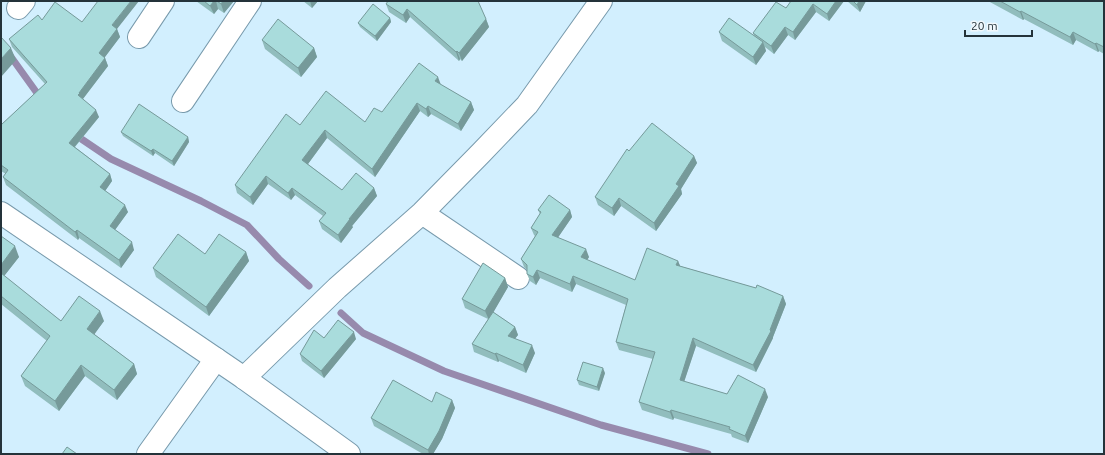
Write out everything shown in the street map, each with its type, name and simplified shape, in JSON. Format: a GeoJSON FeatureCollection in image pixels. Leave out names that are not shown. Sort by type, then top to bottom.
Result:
{"type":"FeatureCollection","features":[{"type":"Feature","properties":{"kind":"street"},"geometry":{"type":"LineString","coordinates":[[139,36],[163,1]]}},
{"type":"Feature","properties":{"kind":"street"},"geometry":{"type":"LineString","coordinates":[[244,378],[337,288],[422,213],[527,105],[601,1]]}},
{"type":"Feature","properties":{"kind":"street"},"geometry":{"type":"LineString","coordinates":[[183,101],[250,2]]}},
{"type":"Feature","properties":{"kind":"street"},"geometry":{"type":"LineString","coordinates":[[1,213],[244,378],[349,454]]}},
{"type":"Feature","properties":{"kind":"street"},"geometry":{"type":"LineString","coordinates":[[422,213],[518,278]]}},
{"type":"Feature","properties":{"kind":"street"},"geometry":{"type":"LineString","coordinates":[[148,454],[216,360]]}},
{"type":"Feature","properties":{"kind":"building"},"geometry":{"type":"Polygon","coordinates":[[[98,1],[131,1],[112,25],[117,29],[99,53],[105,58],[78,95],[96,110],[69,143],[110,174],[100,187],[125,205],[110,226],[132,242],[119,260],[77,230],[75,232],[3,177],[8,170],[1,165],[1,125],[47,82],[9,39],[38,15],[42,20],[55,2],[82,22],[98,1]]]}},
{"type":"Feature","properties":{"kind":"building"},"geometry":{"type":"Polygon","coordinates":[[[204,1],[214,1],[210,6],[204,1]]]}},
{"type":"Feature","properties":{"kind":"building"},"geometry":{"type":"Polygon","coordinates":[[[388,1],[478,1],[486,19],[459,53],[407,9],[403,15],[386,4],[388,1]]]}},
{"type":"Feature","properties":{"kind":"building"},"geometry":{"type":"Polygon","coordinates":[[[791,1],[836,1],[827,14],[813,4],[793,32],[785,27],[771,46],[753,33],[776,2],[786,8],[791,1]]]}},
{"type":"Feature","properties":{"kind":"building"},"geometry":{"type":"Polygon","coordinates":[[[853,1],[859,1],[857,5],[853,1]]]}},
{"type":"Feature","properties":{"kind":"building"},"geometry":{"type":"Polygon","coordinates":[[[1000,1],[1104,1],[1104,47],[1096,43],[1095,44],[1073,32],[1070,37],[1000,1]]]}},
{"type":"Feature","properties":{"kind":"building"},"geometry":{"type":"Polygon","coordinates":[[[373,4],[390,18],[375,36],[358,23],[373,4]]]}},
{"type":"Feature","properties":{"kind":"building"},"geometry":{"type":"Polygon","coordinates":[[[729,18],[763,42],[753,57],[719,32],[729,18]]]}},
{"type":"Feature","properties":{"kind":"building"},"geometry":{"type":"Polygon","coordinates":[[[278,19],[314,48],[298,68],[262,40],[278,19]]]}},
{"type":"Feature","properties":{"kind":"building"},"geometry":{"type":"Polygon","coordinates":[[[1,37],[11,48],[1,59],[1,37]]]}},
{"type":"Feature","properties":{"kind":"building"},"geometry":{"type":"Polygon","coordinates":[[[419,63],[438,77],[435,81],[471,102],[458,124],[428,106],[426,109],[417,103],[372,169],[325,130],[302,160],[342,190],[356,173],[374,188],[338,235],[319,221],[326,213],[292,188],[288,193],[266,176],[250,197],[235,185],[286,114],[300,125],[326,91],[365,122],[374,108],[382,112],[419,63]]]}},
{"type":"Feature","properties":{"kind":"building"},"geometry":{"type":"Polygon","coordinates":[[[139,104],[188,137],[172,161],[153,149],[151,151],[121,132],[139,104]]]}},
{"type":"Feature","properties":{"kind":"building"},"geometry":{"type":"Polygon","coordinates":[[[652,123],[694,156],[676,184],[679,186],[654,223],[619,198],[612,208],[595,197],[627,149],[629,151],[652,123]]]}},
{"type":"Feature","properties":{"kind":"building"},"geometry":{"type":"Polygon","coordinates":[[[549,195],[570,210],[552,235],[586,249],[581,257],[635,280],[647,248],[678,261],[676,265],[756,288],[757,285],[783,296],[770,330],[771,331],[753,365],[693,338],[680,380],[727,394],[738,375],[765,389],[745,436],[729,429],[730,427],[671,410],[670,412],[639,402],[655,352],[616,342],[628,299],[573,276],[570,284],[537,270],[533,277],[527,274],[527,265],[521,259],[538,232],[531,228],[541,212],[538,210],[549,195]]]}},
{"type":"Feature","properties":{"kind":"building"},"geometry":{"type":"Polygon","coordinates":[[[178,234],[205,254],[219,234],[246,252],[206,307],[153,268],[178,234]]]}},
{"type":"Feature","properties":{"kind":"building"},"geometry":{"type":"Polygon","coordinates":[[[1,236],[15,246],[1,265],[1,236]]]}},
{"type":"Feature","properties":{"kind":"building"},"geometry":{"type":"Polygon","coordinates":[[[483,263],[505,278],[485,311],[462,299],[483,263]]]}},
{"type":"Feature","properties":{"kind":"building"},"geometry":{"type":"Polygon","coordinates":[[[1,273],[61,321],[79,296],[100,311],[87,329],[134,364],[114,390],[81,365],[55,401],[21,376],[50,336],[1,296],[1,273]]]}},
{"type":"Feature","properties":{"kind":"building"},"geometry":{"type":"Polygon","coordinates":[[[493,312],[515,327],[508,336],[532,345],[523,365],[472,344],[493,312]]]}},
{"type":"Feature","properties":{"kind":"building"},"geometry":{"type":"Polygon","coordinates":[[[338,320],[354,332],[321,371],[300,354],[314,330],[324,338],[338,320]]]}},
{"type":"Feature","properties":{"kind":"building"},"geometry":{"type":"Polygon","coordinates":[[[583,362],[603,368],[597,387],[577,380],[583,362]]]}},
{"type":"Feature","properties":{"kind":"building"},"geometry":{"type":"Polygon","coordinates":[[[393,380],[432,402],[436,392],[452,400],[439,431],[428,450],[371,418],[393,380]]]}},
{"type":"Feature","properties":{"kind":"building"},"geometry":{"type":"Polygon","coordinates":[[[67,447],[77,454],[62,454],[67,447]]]}},
{"type":"Feature","properties":{"kind":"waterway"},"geometry":{"type":"LineString","coordinates":[[1,43],[42,100]]}},
{"type":"Feature","properties":{"kind":"waterway"},"geometry":{"type":"LineString","coordinates":[[74,134],[111,159],[201,201],[247,225],[279,259],[309,286]]}},
{"type":"Feature","properties":{"kind":"waterway"},"geometry":{"type":"LineString","coordinates":[[341,313],[363,333],[444,371],[601,425],[708,454]]}}]}
